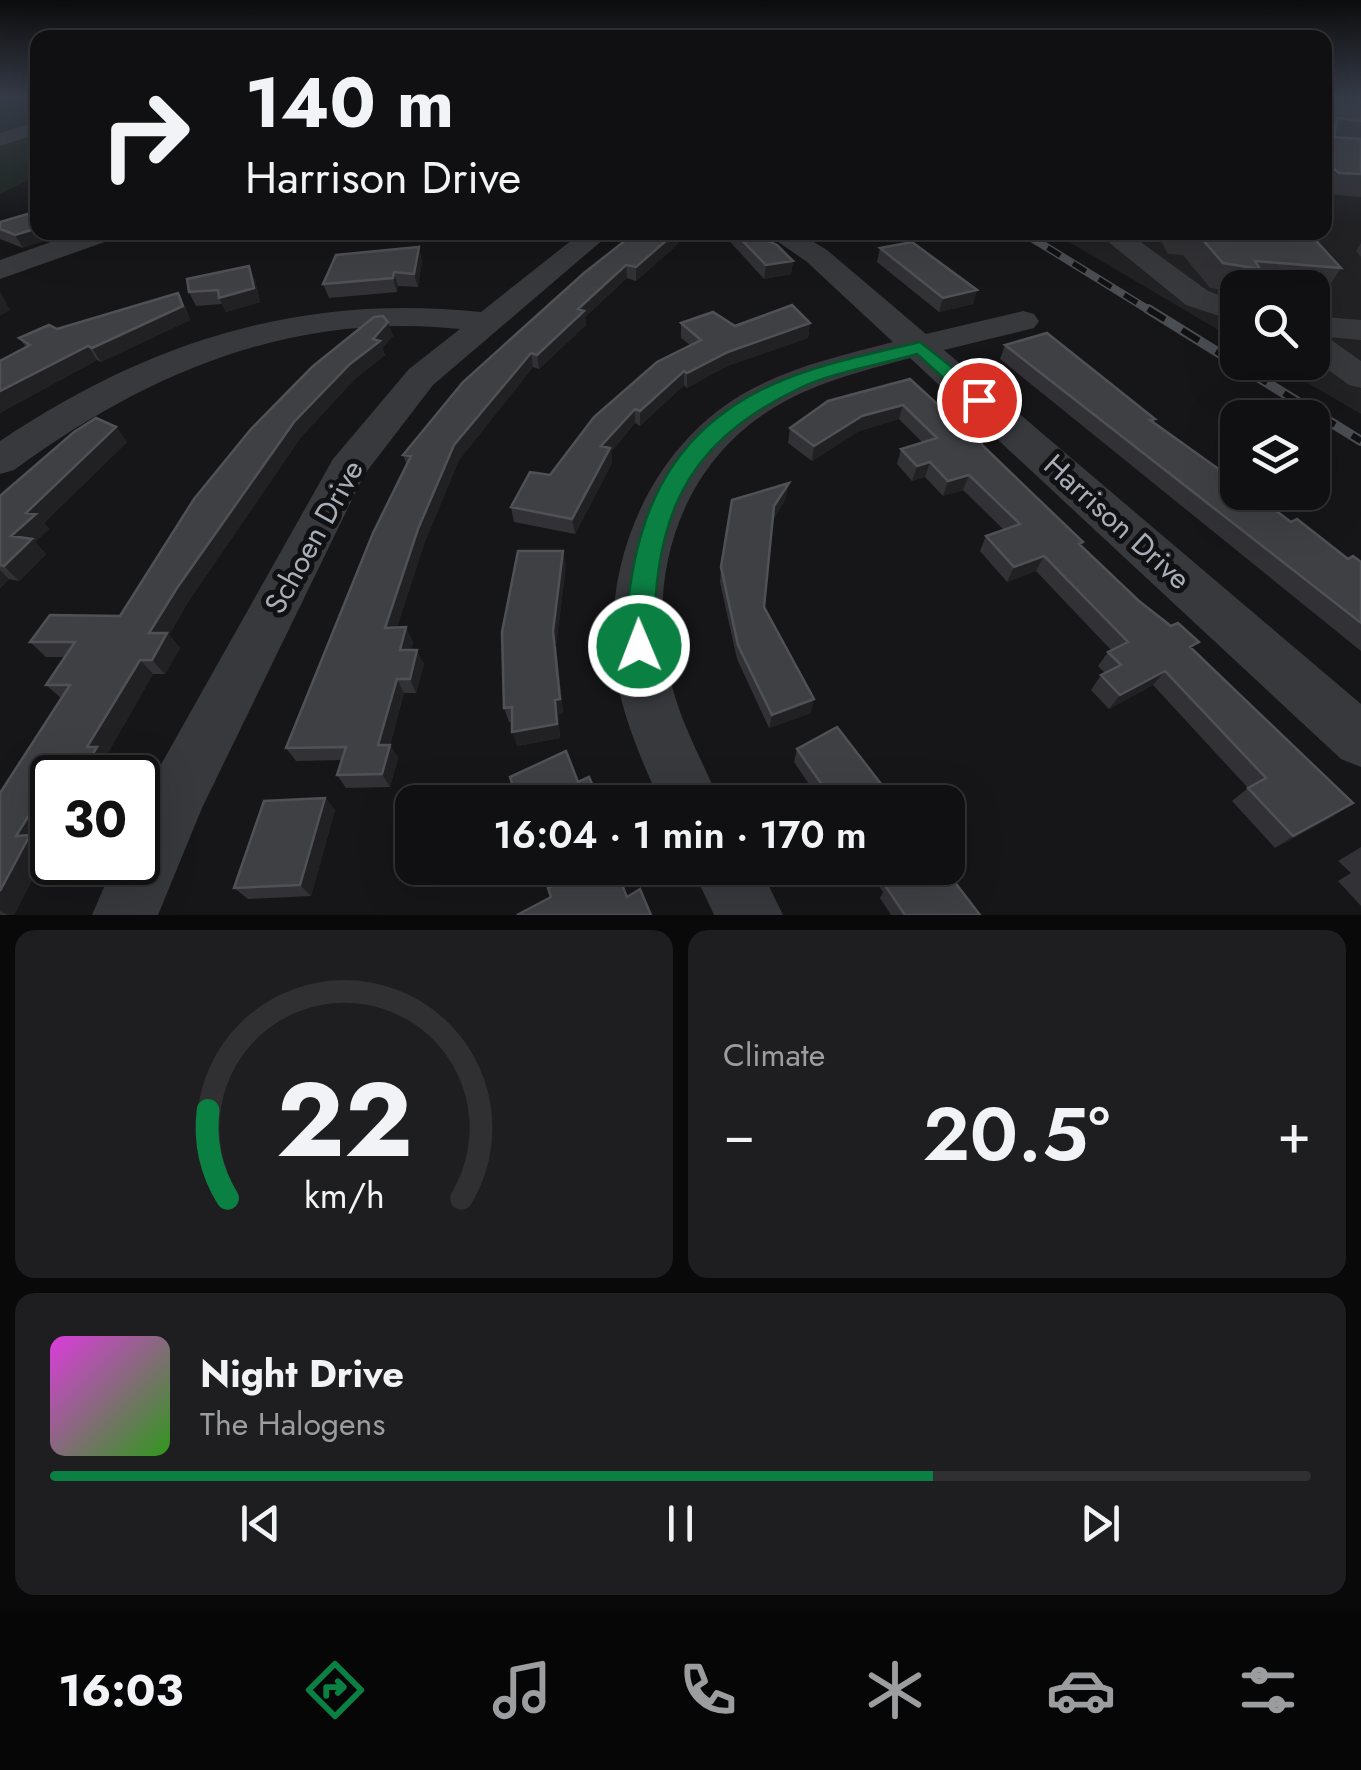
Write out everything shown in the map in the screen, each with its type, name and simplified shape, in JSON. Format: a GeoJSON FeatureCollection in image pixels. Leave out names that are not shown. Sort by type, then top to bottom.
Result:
{"type":"FeatureCollection","features":[{"type":"Feature","properties":{"kind":"street"},"geometry":{"type":"LineString","coordinates":[[0,270],[84,240]]}},
{"type":"Feature","properties":{"kind":"street","name":"Schoen Drive"},"geometry":{"type":"LineString","coordinates":[[124,915],[180,789],[347,469],[421,377],[589,240]]}},
{"type":"Feature","properties":{"kind":"street","name":"Harrison Drive"},"geometry":{"type":"LineString","coordinates":[[790,240],[817,256],[1361,740]]}},
{"type":"Feature","properties":{"kind":"street"},"geometry":{"type":"LineString","coordinates":[[1120,240],[1197,298],[1220,306]]}},
{"type":"Feature","properties":{"kind":"street"},"geometry":{"type":"LineString","coordinates":[[0,460],[94,398],[177,359],[234,339],[367,315],[428,315],[484,322]]}},
{"type":"Feature","properties":{"kind":"street"},"geometry":{"type":"LineString","coordinates":[[683,785],[654,714],[641,667],[637,625],[644,550],[664,500],[705,442],[759,401],[832,370],[1023,320]]}},
{"type":"Feature","properties":{"kind":"street"},"geometry":{"type":"LineString","coordinates":[[1330,327],[1361,330]]}},
{"type":"Feature","properties":{"kind":"street"},"geometry":{"type":"LineString","coordinates":[[1330,355],[1361,377]]}},
{"type":"Feature","properties":{"kind":"street"},"geometry":{"type":"LineString","coordinates":[[733,885],[750,915]]}},
{"type":"Feature","properties":{"kind":"shaded area"},"geometry":{"type":"Polygon","coordinates":[[[0,141],[30,141],[30,179],[0,194],[0,141]]]}},
{"type":"Feature","properties":{"kind":"shaded area"},"geometry":{"type":"Polygon","coordinates":[[[1332,141],[1361,141],[1361,414],[1302,380],[1330,380],[1330,270],[1220,270],[1220,331],[1066,240],[1332,240],[1332,141]]]}},
{"type":"Feature","properties":{"kind":"building"},"geometry":{"type":"Polygon","coordinates":[[[1332,141],[1361,141],[1361,174],[1339,173],[1332,167],[1332,141]]]}},
{"type":"Feature","properties":{"kind":"building"},"geometry":{"type":"Polygon","coordinates":[[[30,213],[30,230],[15,235],[0,229],[0,222],[30,213]]]}},
{"type":"Feature","properties":{"kind":"building"},"geometry":{"type":"Polygon","coordinates":[[[626,240],[667,240],[636,267],[626,265],[578,309],[584,311],[537,355],[531,353],[454,445],[418,529],[385,628],[406,627],[400,650],[417,650],[410,679],[397,679],[378,745],[390,745],[382,774],[337,775],[346,747],[286,748],[373,533],[411,456],[403,455],[463,382],[626,240]]]}},
{"type":"Feature","properties":{"kind":"building"},"geometry":{"type":"Polygon","coordinates":[[[742,240],[766,240],[793,261],[766,265],[742,240]]]}},
{"type":"Feature","properties":{"kind":"building"},"geometry":{"type":"Polygon","coordinates":[[[1203,240],[1315,240],[1341,268],[1255,261],[1260,269],[1223,263],[1203,240]]]}},
{"type":"Feature","properties":{"kind":"building"},"geometry":{"type":"Polygon","coordinates":[[[912,242],[977,290],[943,298],[880,248],[912,242]]]}},
{"type":"Feature","properties":{"kind":"building"},"geometry":{"type":"Polygon","coordinates":[[[419,247],[414,274],[394,272],[393,278],[323,284],[336,255],[419,247]]]}},
{"type":"Feature","properties":{"kind":"building"},"geometry":{"type":"Polygon","coordinates":[[[249,266],[254,288],[219,298],[218,290],[189,292],[187,279],[249,266]]]}},
{"type":"Feature","properties":{"kind":"building"},"geometry":{"type":"Polygon","coordinates":[[[178,293],[183,306],[92,348],[88,346],[0,391],[0,361],[30,345],[19,338],[49,325],[57,329],[178,293]]]}},
{"type":"Feature","properties":{"kind":"building"},"geometry":{"type":"Polygon","coordinates":[[[792,305],[810,323],[684,371],[640,411],[635,409],[601,446],[610,448],[572,519],[511,507],[530,472],[550,475],[594,417],[657,362],[701,340],[681,323],[713,312],[735,326],[792,305]]]}},
{"type":"Feature","properties":{"kind":"building"},"geometry":{"type":"Polygon","coordinates":[[[383,316],[388,322],[373,339],[380,341],[350,364],[294,422],[177,588],[149,633],[167,633],[152,660],[140,660],[87,747],[97,747],[92,755],[30,755],[30,814],[16,836],[30,835],[0,891],[0,793],[70,685],[46,685],[75,642],[30,642],[50,615],[120,616],[194,499],[251,429],[312,367],[374,317],[383,316]]]}},
{"type":"Feature","properties":{"kind":"building"},"geometry":{"type":"Polygon","coordinates":[[[1047,333],[1155,419],[1150,420],[1220,470],[1220,510],[1275,510],[1291,522],[1297,519],[1348,559],[1353,556],[1361,562],[1361,623],[1005,345],[1047,333]]]}},
{"type":"Feature","properties":{"kind":"building"},"geometry":{"type":"Polygon","coordinates":[[[910,379],[961,426],[978,425],[982,445],[1083,542],[1079,544],[1139,601],[1171,626],[1178,623],[1199,642],[1190,647],[1353,803],[1293,836],[1248,788],[1266,778],[1165,671],[1120,695],[1101,675],[1121,665],[1108,652],[1128,642],[1044,556],[1014,567],[986,536],[1020,524],[969,475],[948,481],[930,462],[917,466],[901,449],[937,438],[903,405],[862,416],[814,446],[790,428],[828,401],[910,379]]]}},
{"type":"Feature","properties":{"kind":"building"},"geometry":{"type":"Polygon","coordinates":[[[96,418],[116,427],[26,513],[36,514],[11,536],[32,539],[4,566],[0,565],[0,496],[74,432],[96,418]]]}},
{"type":"Feature","properties":{"kind":"building"},"geometry":{"type":"Polygon","coordinates":[[[789,483],[774,506],[764,607],[814,699],[772,715],[738,645],[721,567],[732,500],[789,483]]]}},
{"type":"Feature","properties":{"kind":"building"},"geometry":{"type":"Polygon","coordinates":[[[518,551],[563,551],[553,631],[560,699],[555,700],[557,724],[512,732],[512,707],[504,708],[502,632],[518,551]]]}},
{"type":"Feature","properties":{"kind":"building"},"geometry":{"type":"Polygon","coordinates":[[[837,727],[882,785],[822,785],[797,749],[837,727]]]}},
{"type":"Feature","properties":{"kind":"building"},"geometry":{"type":"Polygon","coordinates":[[[566,751],[578,782],[589,777],[592,785],[513,785],[510,777],[566,751]]]}},
{"type":"Feature","properties":{"kind":"building"},"geometry":{"type":"Polygon","coordinates":[[[325,798],[300,885],[234,888],[264,801],[325,798]]]}},
{"type":"Feature","properties":{"kind":"building"},"geometry":{"type":"Polygon","coordinates":[[[622,885],[627,897],[640,889],[651,915],[517,915],[551,897],[548,888],[622,885]]]}},
{"type":"Feature","properties":{"kind":"building"},"geometry":{"type":"Polygon","coordinates":[[[957,885],[980,915],[905,915],[886,887],[957,885]]]}},
{"type":"Feature","properties":{"kind":"railway"},"geometry":{"type":"LineString","coordinates":[[1035,240],[1152,312]]}},
{"type":"Feature","properties":{"kind":"railway"},"geometry":{"type":"LineString","coordinates":[[1148,309],[1361,441]]}},
{"type":"Feature","properties":{"kind":"route"},"geometry":{"type":"LineString","coordinates":[[639,646],[640,581],[644,550],[655,518],[679,473],[733,417],[794,383],[920,347],[979,400]]}}]}
